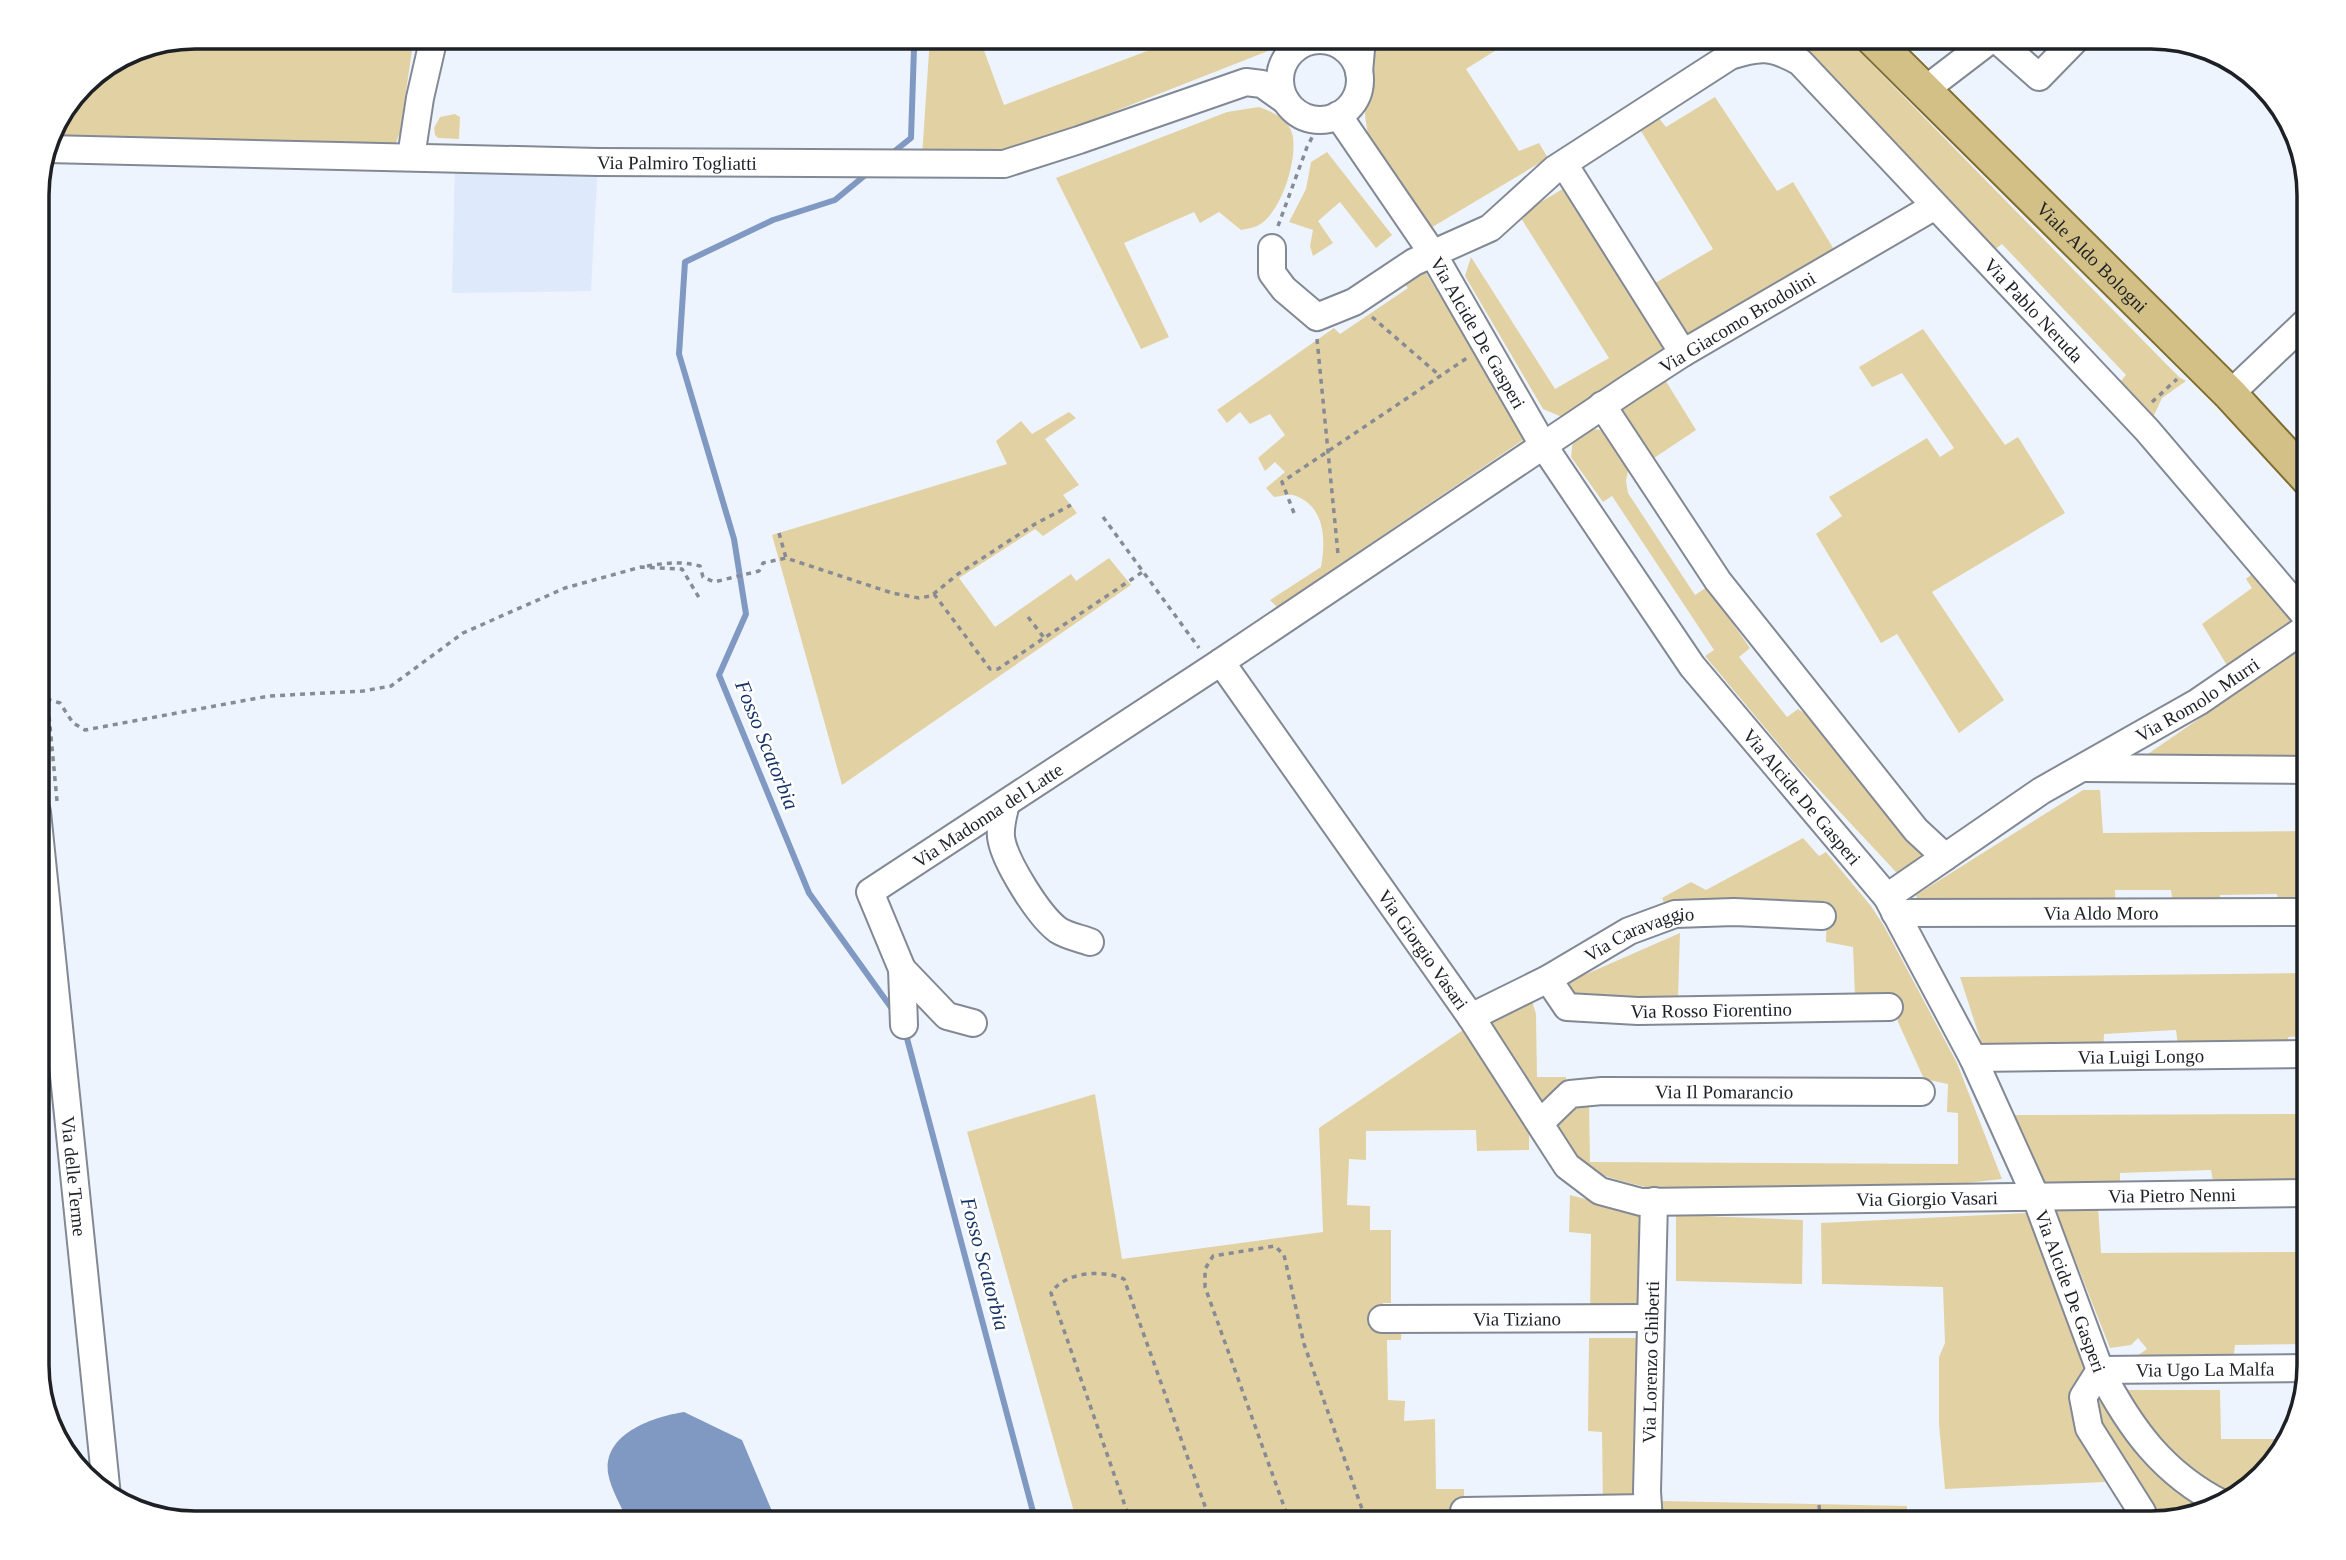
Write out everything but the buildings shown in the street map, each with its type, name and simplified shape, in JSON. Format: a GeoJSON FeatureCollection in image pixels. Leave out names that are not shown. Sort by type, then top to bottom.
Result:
{"type":"FeatureCollection","features":[{"type":"Feature","properties":{"kind":"main road","name":"Viale Aldo Bologni"},"geometry":{"type":"LineString","coordinates":[[1884,49],[2230,394],[2297,467]]}},
{"type":"Feature","properties":{"kind":"street"},"geometry":{"type":"LineString","coordinates":[[411,157],[420,97],[431,49]]}},
{"type":"Feature","properties":{"kind":"street"},"geometry":{"type":"LineString","coordinates":[[1286,102],[1280,81],[1287,49]]}},
{"type":"Feature","properties":{"kind":"street","name":"Via Palmiro Togliatti"},"geometry":{"type":"LineString","coordinates":[[57,149],[598,162],[1004,164],[1246,82],[1287,49]]}},
{"type":"Feature","properties":{"kind":"street"},"geometry":{"type":"LineString","coordinates":[[1348,49],[1359,72]]}},
{"type":"Feature","properties":{"kind":"street"},"geometry":{"type":"LineString","coordinates":[[1246,82],[1262,84],[1295,112],[1307,118],[1329,118],[1349,108],[1356,97],[1361,49]]}},
{"type":"Feature","properties":{"kind":"street","name":"Via Pablo Neruda"},"geometry":{"type":"LineString","coordinates":[[1272,248],[1272,273],[1284,289],[1317,317],[1354,302],[1414,262],[1490,228],[1564,163],[1730,56],[1750,49]]}},
{"type":"Feature","properties":{"kind":"street","name":"Via Pablo Neruda"},"geometry":{"type":"LineString","coordinates":[[1773,49],[1800,62],[2138,421],[2297,606]]}},
{"type":"Feature","properties":{"kind":"street"},"geometry":{"type":"LineString","coordinates":[[1926,89],[1978,49]]}},
{"type":"Feature","properties":{"kind":"street"},"geometry":{"type":"LineString","coordinates":[[2008,49],[2039,77],[2066,49]]}},
{"type":"Feature","properties":{"kind":"street","name":"Via Alcide De Gasperi"},"geometry":{"type":"LineString","coordinates":[[1329,118],[1433,254],[1543,445],[1700,677],[1891,905],[1973,1058],[2035,1195],[2100,1370],[2082,1397],[2089,1428],[2142,1511]]}},
{"type":"Feature","properties":{"kind":"street"},"geometry":{"type":"LineString","coordinates":[[1564,163],[1683,353]]}},
{"type":"Feature","properties":{"kind":"street","name":"Via Giacomo Brodolini"},"geometry":{"type":"LineString","coordinates":[[1543,445],[1683,353],[1935,206]]}},
{"type":"Feature","properties":{"kind":"street"},"geometry":{"type":"LineString","coordinates":[[2230,394],[2297,330]]}},
{"type":"Feature","properties":{"kind":"street"},"geometry":{"type":"LineString","coordinates":[[1602,405],[1717,580],[1916,830],[1945,857]]}},
{"type":"Feature","properties":{"kind":"street"},"geometry":{"type":"LineString","coordinates":[[1221,662],[1543,445]]}},
{"type":"Feature","properties":{"kind":"street","name":"Via Romolo Murri"},"geometry":{"type":"LineString","coordinates":[[1891,905],[1945,857],[2041,791],[2198,702],[2297,634]]}},
{"type":"Feature","properties":{"kind":"street","name":"Via Madonna del Latte"},"geometry":{"type":"LineString","coordinates":[[904,1025],[902,968],[870,892],[1221,662]]}},
{"type":"Feature","properties":{"kind":"street","name":"Via Giorgio Vasari"},"geometry":{"type":"LineString","coordinates":[[1221,662],[1471,1017],[1567,1166],[1600,1191],[1641,1202],[2035,1195]]}},
{"type":"Feature","properties":{"kind":"street","name":"Via Romolo Murri"},"geometry":{"type":"LineString","coordinates":[[2081,768],[2297,771]]}},
{"type":"Feature","properties":{"kind":"street"},"geometry":{"type":"LineString","coordinates":[[1006,804],[1001,821],[1001,840],[1017,876],[1047,921],[1062,933],[1090,942]]}},
{"type":"Feature","properties":{"kind":"street","name":"Via Aldo Moro"},"geometry":{"type":"LineString","coordinates":[[1891,905],[2297,912]]}},
{"type":"Feature","properties":{"kind":"street","name":"Via Caravaggio"},"geometry":{"type":"LineString","coordinates":[[1471,1017],[1548,979],[1629,931],[1675,914],[1734,912],[1822,916]]}},
{"type":"Feature","properties":{"kind":"street","name":"Via delle Terme"},"geometry":{"type":"LineString","coordinates":[[49,963],[105,1480]]}},
{"type":"Feature","properties":{"kind":"street"},"geometry":{"type":"LineString","coordinates":[[902,968],[947,1016],[973,1023]]}},
{"type":"Feature","properties":{"kind":"street","name":"Via Rosso Fiorentino"},"geometry":{"type":"LineString","coordinates":[[1548,979],[1567,1007],[1638,1011],[1889,1007]]}},
{"type":"Feature","properties":{"kind":"street","name":"Via Luigi Longo"},"geometry":{"type":"LineString","coordinates":[[1973,1058],[2297,1054]]}},
{"type":"Feature","properties":{"kind":"street","name":"Via Il Pomarancio"},"geometry":{"type":"LineString","coordinates":[[1540,1123],[1570,1094],[1591,1092],[1921,1092]]}},
{"type":"Feature","properties":{"kind":"street","name":"Via Pietro Nenni"},"geometry":{"type":"LineString","coordinates":[[2035,1195],[2297,1193]]}},
{"type":"Feature","properties":{"kind":"street","name":"Via Lorenzo Ghiberti"},"geometry":{"type":"LineString","coordinates":[[1649,1511],[1654,1201]]}},
{"type":"Feature","properties":{"kind":"street","name":"Via Tiziano"},"geometry":{"type":"LineString","coordinates":[[1382,1319],[1651,1318]]}},
{"type":"Feature","properties":{"kind":"street","name":"Via Ugo La Malfa"},"geometry":{"type":"LineString","coordinates":[[2100,1370],[2297,1368]]}},
{"type":"Feature","properties":{"kind":"street"},"geometry":{"type":"LineString","coordinates":[[2100,1370],[2129,1421],[2153,1452],[2173,1471],[2213,1497]]}},
{"type":"Feature","properties":{"kind":"street"},"geometry":{"type":"LineString","coordinates":[[1464,1510],[1495,1511]]}},
{"type":"Feature","properties":{"kind":"path"},"geometry":{"type":"LineString","coordinates":[[1272,248],[1307,147],[1329,118]]}},
{"type":"Feature","properties":{"kind":"path"},"geometry":{"type":"LineString","coordinates":[[1354,302],[1439,375]]}},
{"type":"Feature","properties":{"kind":"path"},"geometry":{"type":"LineString","coordinates":[[1316,333],[1343,580]]}},
{"type":"Feature","properties":{"kind":"path"},"geometry":{"type":"LineString","coordinates":[[1294,513],[1282,482],[1485,346]]}},
{"type":"Feature","properties":{"kind":"path"},"geometry":{"type":"LineString","coordinates":[[2138,421],[2152,401],[2179,377],[2202,366]]}},
{"type":"Feature","properties":{"kind":"path"},"geometry":{"type":"LineString","coordinates":[[49,700],[60,704],[73,723],[85,730],[270,696],[363,691],[391,686],[463,633],[494,618],[565,588],[641,567],[674,561],[700,566],[703,577],[714,582],[759,571],[763,563],[786,558],[892,593],[919,598],[934,594],[969,567],[1035,524],[1071,505]]}},
{"type":"Feature","properties":{"kind":"path"},"geometry":{"type":"LineString","coordinates":[[1104,517],[1205,656],[1211,653],[1221,662]]}},
{"type":"Feature","properties":{"kind":"path"},"geometry":{"type":"LineString","coordinates":[[779,533],[786,558]]}},
{"type":"Feature","properties":{"kind":"path"},"geometry":{"type":"LineString","coordinates":[[641,567],[682,569],[701,601]]}},
{"type":"Feature","properties":{"kind":"path"},"geometry":{"type":"LineString","coordinates":[[934,594],[990,669],[998,669],[1144,571]]}},
{"type":"Feature","properties":{"kind":"path"},"geometry":{"type":"LineString","coordinates":[[1028,617],[1045,639]]}},
{"type":"Feature","properties":{"kind":"path"},"geometry":{"type":"LineString","coordinates":[[1286,1511],[1205,1287],[1205,1269],[1213,1256],[1275,1246],[1284,1255],[1304,1344],[1363,1511]]}},
{"type":"Feature","properties":{"kind":"path"},"geometry":{"type":"LineString","coordinates":[[1127,1511],[1051,1293],[1056,1284],[1069,1277],[1112,1274],[1124,1279],[1207,1511]]}},
{"type":"Feature","properties":{"kind":"path"},"geometry":{"type":"LineString","coordinates":[[1819,1504],[1820,1511]]}},
{"type":"Feature","properties":{"kind":"shaded area"},"geometry":{"type":"Polygon","coordinates":[[[195,49],[412,49],[400,132],[391,156],[57,149],[69,122],[92,92],[114,74],[148,57],[176,50],[195,49]]]}},
{"type":"Feature","properties":{"kind":"shaded area"},"geometry":{"type":"Polygon","coordinates":[[[929,49],[983,49],[1004,105],[1152,49],[1268,51],[998,157],[922,156],[929,49]]]}},
{"type":"Feature","properties":{"kind":"shaded area"},"geometry":{"type":"Polygon","coordinates":[[[1368,49],[1498,49],[1466,69],[1519,151],[1539,143],[1548,158],[1424,232],[1380,167],[1371,144],[1364,102],[1368,49]]]}},
{"type":"Feature","properties":{"kind":"shaded area"},"geometry":{"type":"Polygon","coordinates":[[[1731,49],[1857,49],[2179,377],[2186,381],[2162,398],[2147,430],[2111,392],[2126,375],[2002,244],[1984,258],[1804,67],[1731,49]]]}},
{"type":"Feature","properties":{"kind":"shaded area"},"geometry":{"type":"Polygon","coordinates":[[[1715,97],[1777,191],[1793,182],[1841,261],[1691,349],[1650,286],[1713,249],[1633,118],[1650,107],[1666,127],[1715,97]]]}},
{"type":"Feature","properties":{"kind":"shaded area"},"geometry":{"type":"Polygon","coordinates":[[[1259,107],[1287,123],[1293,143],[1293,156],[1286,184],[1274,210],[1266,220],[1255,227],[1241,230],[1219,212],[1200,223],[1194,212],[1124,243],[1169,337],[1141,349],[1056,178],[1227,112],[1259,107]]]}},
{"type":"Feature","properties":{"kind":"shaded area"},"geometry":{"type":"Polygon","coordinates":[[[455,114],[460,117],[459,139],[438,138],[434,128],[440,117],[455,114]]]}},
{"type":"Feature","properties":{"kind":"shaded area"},"geometry":{"type":"Polygon","coordinates":[[[1327,152],[1392,235],[1376,248],[1340,202],[1318,221],[1333,243],[1313,256],[1310,246],[1313,230],[1289,222],[1306,189],[1311,162],[1327,152]]]}},
{"type":"Feature","properties":{"kind":"shaded area"},"geometry":{"type":"Polygon","coordinates":[[[455,159],[598,162],[591,291],[452,293],[455,159]]]}},
{"type":"Feature","properties":{"kind":"shaded area"},"geometry":{"type":"Polygon","coordinates":[[[1566,187],[1673,350],[1562,417],[1543,409],[1465,276],[1471,257],[1555,389],[1609,358],[1519,215],[1566,187]]]}},
{"type":"Feature","properties":{"kind":"shaded area"},"geometry":{"type":"Polygon","coordinates":[[[1423,268],[1526,438],[1277,607],[1270,600],[1321,567],[1323,536],[1318,516],[1306,501],[1291,495],[1274,497],[1266,488],[1285,472],[1275,462],[1265,471],[1258,458],[1285,435],[1270,414],[1250,424],[1240,412],[1227,423],[1217,410],[1334,328],[1340,334],[1408,288],[1401,280],[1423,268]]]}},
{"type":"Feature","properties":{"kind":"shaded area"},"geometry":{"type":"Polygon","coordinates":[[[1923,329],[2005,445],[2018,437],[2065,513],[1932,592],[2004,700],[1959,733],[1897,634],[1881,643],[1816,534],[1842,516],[1829,497],[1927,438],[1940,457],[1954,448],[1902,373],[1872,387],[1859,367],[1923,329]]]}},
{"type":"Feature","properties":{"kind":"shaded area"},"geometry":{"type":"Polygon","coordinates":[[[1664,378],[1696,430],[1642,466],[1607,412],[1664,378]]]}},
{"type":"Feature","properties":{"kind":"shaded area"},"geometry":{"type":"Polygon","coordinates":[[[1069,412],[1076,418],[1045,439],[1079,485],[1063,495],[1077,513],[1043,536],[1035,529],[959,578],[995,627],[1071,574],[1076,581],[1109,558],[1131,585],[842,785],[772,535],[1007,464],[996,441],[1021,421],[1032,434],[1069,412]]]}},
{"type":"Feature","properties":{"kind":"shaded area"},"geometry":{"type":"Polygon","coordinates":[[[1590,428],[1605,431],[1629,466],[1626,481],[1628,493],[1695,595],[1707,587],[1750,648],[1739,657],[1787,717],[1798,709],[1813,719],[1924,851],[1925,858],[1908,872],[1896,872],[1797,766],[1705,656],[1714,650],[1612,496],[1603,502],[1571,457],[1573,439],[1590,428]]]}},
{"type":"Feature","properties":{"kind":"shaded area"},"geometry":{"type":"Polygon","coordinates":[[[2263,565],[2297,606],[2297,629],[2234,677],[2202,624],[2252,588],[2246,579],[2263,565]]]}},
{"type":"Feature","properties":{"kind":"shaded area"},"geometry":{"type":"Polygon","coordinates":[[[2297,651],[2297,770],[2126,769],[2297,651]]]}},
{"type":"Feature","properties":{"kind":"shaded area"},"geometry":{"type":"Polygon","coordinates":[[[2083,790],[2100,790],[2103,833],[2297,831],[2297,912],[2279,912],[2277,894],[2220,895],[2220,912],[2174,912],[2171,890],[2115,890],[2116,913],[1924,913],[1916,895],[2083,790]]]}},
{"type":"Feature","properties":{"kind":"shaded area"},"geometry":{"type":"Polygon","coordinates":[[[1803,838],[1819,856],[1826,852],[1871,906],[1884,926],[1957,1063],[2002,1179],[1958,1184],[1654,1189],[1621,1181],[1593,1170],[1581,1163],[1561,1139],[1554,1121],[1572,1102],[1589,1103],[1590,1162],[1958,1164],[1958,1113],[1947,1112],[1948,1084],[1924,1079],[1898,1022],[1898,997],[1855,997],[1853,947],[1826,942],[1827,910],[1666,907],[1662,898],[1691,882],[1706,890],[1803,838]]]}},
{"type":"Feature","properties":{"kind":"shaded area"},"geometry":{"type":"Polygon","coordinates":[[[1680,933],[1678,999],[1574,1000],[1566,983],[1680,933]]]}},
{"type":"Feature","properties":{"kind":"shaded area"},"geometry":{"type":"Polygon","coordinates":[[[2297,973],[2297,1037],[2288,1037],[2290,1054],[2179,1054],[2176,1030],[2104,1034],[2103,1055],[1986,1057],[1960,977],[2297,973]]]}},
{"type":"Feature","properties":{"kind":"shaded area"},"geometry":{"type":"Polygon","coordinates":[[[1532,1001],[1536,1014],[1537,1077],[1566,1077],[1566,1087],[1543,1109],[1488,1025],[1532,1001]]]}},
{"type":"Feature","properties":{"kind":"shaded area"},"geometry":{"type":"Polygon","coordinates":[[[1466,1028],[1529,1126],[1529,1150],[1477,1151],[1476,1130],[1366,1131],[1366,1160],[1349,1159],[1347,1205],[1370,1206],[1370,1230],[1391,1230],[1391,1303],[1383,1303],[1382,1319],[1402,1319],[1401,1340],[1387,1340],[1388,1400],[1405,1401],[1404,1421],[1435,1419],[1436,1489],[1464,1489],[1464,1511],[1074,1511],[967,1132],[1095,1094],[1122,1259],[1323,1232],[1319,1128],[1466,1028]]]}},
{"type":"Feature","properties":{"kind":"shaded area"},"geometry":{"type":"Polygon","coordinates":[[[2297,1114],[2297,1193],[2215,1193],[2211,1170],[2120,1173],[2120,1194],[2047,1195],[2013,1115],[2297,1114]]]}},
{"type":"Feature","properties":{"kind":"shaded area"},"geometry":{"type":"Polygon","coordinates":[[[1570,1195],[1640,1213],[1640,1318],[1590,1318],[1591,1234],[1569,1232],[1570,1195]]]}},
{"type":"Feature","properties":{"kind":"shaded area"},"geometry":{"type":"Polygon","coordinates":[[[2098,1207],[2101,1253],[2297,1252],[2297,1344],[2235,1345],[2232,1369],[2140,1370],[2137,1356],[2147,1349],[2138,1338],[2131,1345],[2110,1348],[2055,1209],[2098,1207]]]}},
{"type":"Feature","properties":{"kind":"shaded area"},"geometry":{"type":"Polygon","coordinates":[[[2027,1213],[2091,1368],[2079,1431],[2105,1482],[1945,1489],[1939,1424],[1939,1357],[1945,1343],[1943,1287],[1822,1284],[1821,1223],[2027,1213]]]}},
{"type":"Feature","properties":{"kind":"shaded area"},"geometry":{"type":"Polygon","coordinates":[[[1676,1215],[1803,1220],[1802,1284],[1676,1281],[1676,1215]]]}},
{"type":"Feature","properties":{"kind":"shaded area"},"geometry":{"type":"Polygon","coordinates":[[[1589,1338],[1641,1338],[1636,1508],[1603,1509],[1602,1432],[1588,1431],[1589,1338]]]}},
{"type":"Feature","properties":{"kind":"shaded area"},"geometry":{"type":"Polygon","coordinates":[[[2122,1390],[2220,1390],[2221,1439],[2276,1439],[2254,1468],[2222,1492],[2188,1472],[2145,1432],[2122,1390]]]}},
{"type":"Feature","properties":{"kind":"shaded area"},"geometry":{"type":"Polygon","coordinates":[[[2103,1395],[2203,1501],[2170,1510],[2146,1511],[2108,1445],[2093,1405],[2103,1395]]]}},
{"type":"Feature","properties":{"kind":"shaded area"},"geometry":{"type":"Polygon","coordinates":[[[1662,1501],[1907,1506],[1907,1511],[1662,1511],[1662,1501]]]}},
{"type":"Feature","properties":{"kind":"water"},"geometry":{"type":"Polygon","coordinates":[[[684,1412],[742,1440],[772,1511],[623,1511],[608,1473],[613,1448],[632,1430],[658,1418],[684,1412]]]}},
{"type":"Feature","properties":{"kind":"waterway","name":"Fosso Scatorbia"},"geometry":{"type":"LineString","coordinates":[[891,154],[911,138],[914,49]]}},
{"type":"Feature","properties":{"kind":"waterway","name":"Fosso Scatorbia"},"geometry":{"type":"LineString","coordinates":[[869,172],[835,200],[773,220],[685,262],[679,354],[734,539],[746,614],[719,675],[809,893],[895,1013]]}},
{"type":"Feature","properties":{"kind":"waterway","name":"Fosso Scatorbia"},"geometry":{"type":"LineString","coordinates":[[905,1031],[1033,1511]]}}]}
